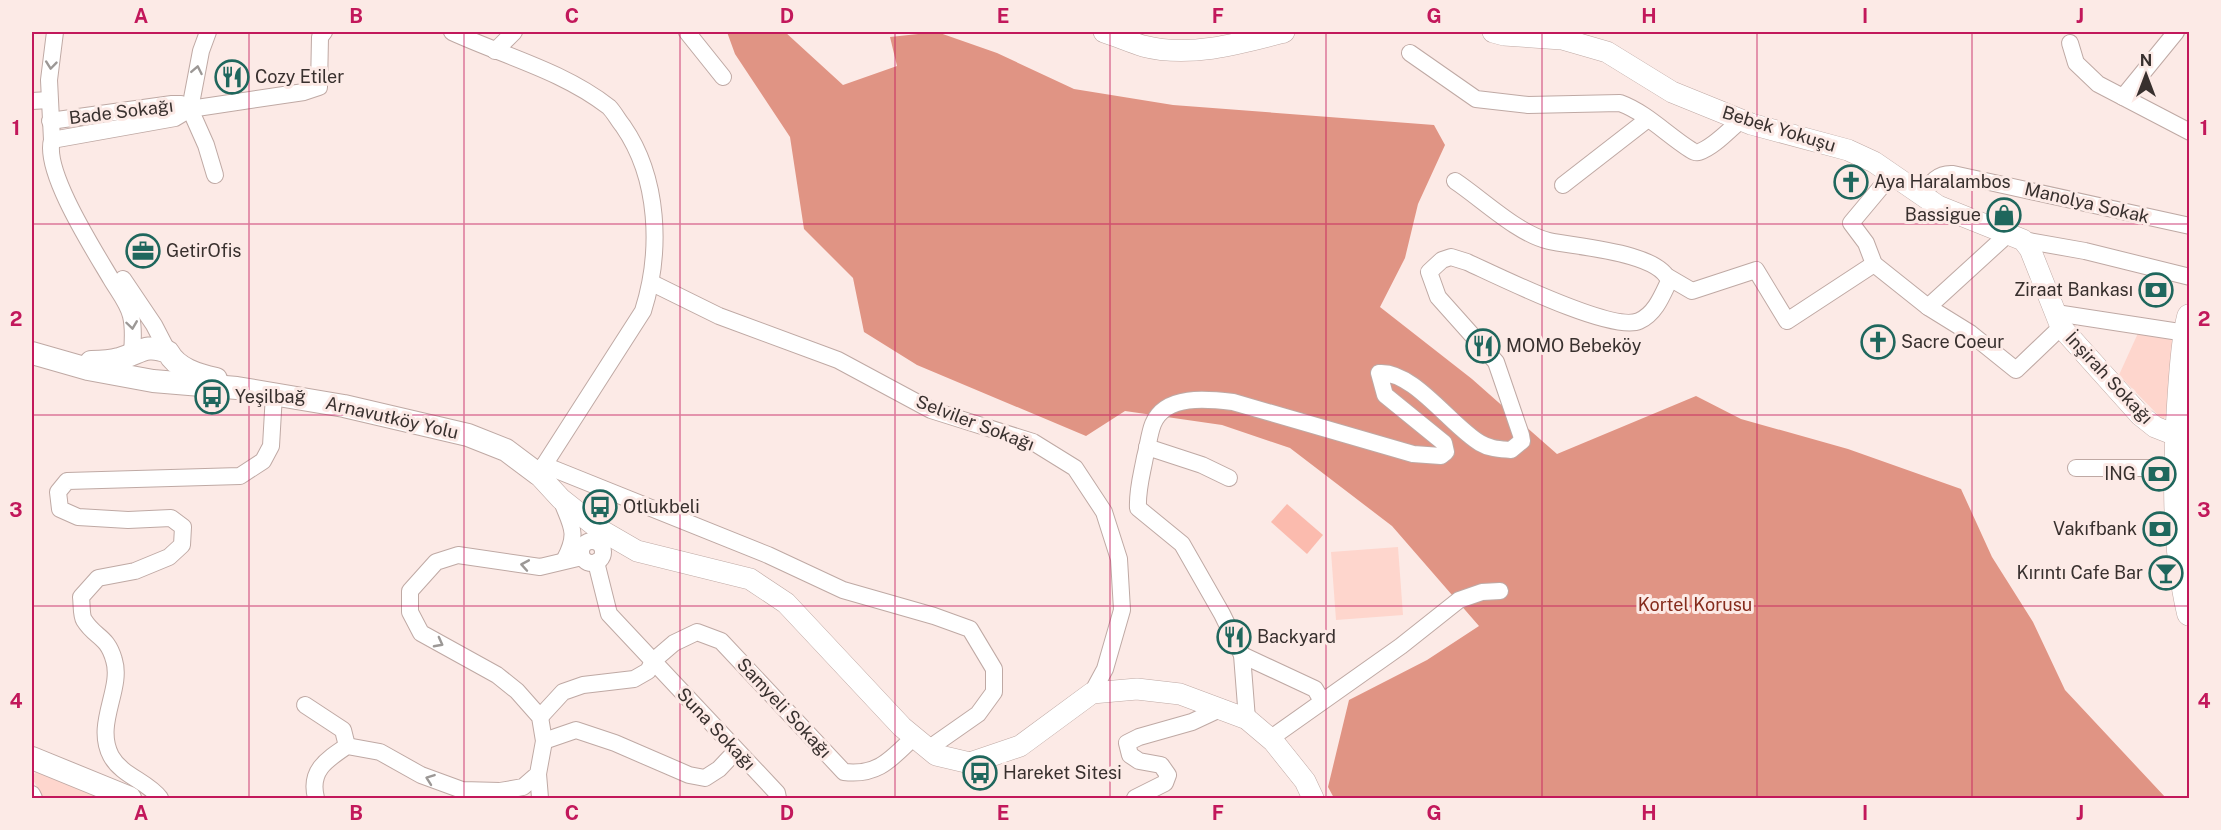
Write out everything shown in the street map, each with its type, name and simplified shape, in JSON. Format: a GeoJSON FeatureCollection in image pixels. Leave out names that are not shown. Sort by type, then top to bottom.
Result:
{"type":"FeatureCollection","features":[{"type":"Feature","properties":{"kind":"main road"},"geometry":{"type":"LineString","coordinates":[[2187,334],[2184,437],[2178,468],[2184,503],[2184,581],[2190,613]]}},
{"type":"Feature","properties":{"kind":"main road"},"geometry":{"type":"LineString","coordinates":[[62,361],[103,362],[120,359],[155,347],[193,372],[228,382],[237,388]]}},
{"type":"Feature","properties":{"kind":"main road"},"geometry":{"type":"LineString","coordinates":[[32,353],[88,369],[149,380],[237,388]]}},
{"type":"Feature","properties":{"kind":"main road"},"geometry":{"type":"LineString","coordinates":[[132,353],[133,371],[149,380]]}},
{"type":"Feature","properties":{"kind":"main road"},"geometry":{"type":"LineString","coordinates":[[149,380],[169,372],[170,356]]}},
{"type":"Feature","properties":{"kind":"main road","name":"Arnavutköy Yolu"},"geometry":{"type":"LineString","coordinates":[[237,388],[344,406],[468,435],[506,450],[541,469]]}},
{"type":"Feature","properties":{"kind":"main road"},"geometry":{"type":"LineString","coordinates":[[32,758],[130,798]]}},
{"type":"Feature","properties":{"kind":"street"},"geometry":{"type":"LineString","coordinates":[[55,32],[49,100],[52,140],[92,225],[170,356]]}},
{"type":"Feature","properties":{"kind":"street"},"geometry":{"type":"LineString","coordinates":[[208,32],[201,51],[190,109],[206,145],[215,175]]}},
{"type":"Feature","properties":{"kind":"street"},"geometry":{"type":"LineString","coordinates":[[452,32],[556,75],[610,108],[637,147],[653,202],[652,283],[644,311],[541,469]]}},
{"type":"Feature","properties":{"kind":"street"},"geometry":{"type":"LineString","coordinates":[[495,51],[514,32]]}},
{"type":"Feature","properties":{"kind":"street"},"geometry":{"type":"LineString","coordinates":[[687,32],[723,77]]}},
{"type":"Feature","properties":{"kind":"street"},"geometry":{"type":"LineString","coordinates":[[1104,32],[1144,46],[1188,51],[1284,32]]}},
{"type":"Feature","properties":{"kind":"street","name":"Bebek Yokuşu"},"geometry":{"type":"LineString","coordinates":[[1493,32],[1504,35],[1562,39],[1586,44],[1607,52],[1672,92],[1741,120],[1848,150],[1874,162],[1938,206],[2015,237]]}},
{"type":"Feature","properties":{"kind":"street"},"geometry":{"type":"LineString","coordinates":[[2123,97],[2176,32]]}},
{"type":"Feature","properties":{"kind":"street","name":"Bade Sokağı"},"geometry":{"type":"LineString","coordinates":[[52,140],[176,118],[190,109],[304,92],[319,87],[318,33]]}},
{"type":"Feature","properties":{"kind":"street"},"geometry":{"type":"LineString","coordinates":[[2070,43],[2076,63],[2098,84],[2190,132]]}},
{"type":"Feature","properties":{"kind":"street"},"geometry":{"type":"LineString","coordinates":[[1410,53],[1476,99],[1528,105],[1620,103],[1648,119],[1692,152],[1709,147],[1741,120]]}},
{"type":"Feature","properties":{"kind":"street"},"geometry":{"type":"LineString","coordinates":[[32,101],[49,100]]}},
{"type":"Feature","properties":{"kind":"street","name":"Bade Sokağı"},"geometry":{"type":"LineString","coordinates":[[50,121],[172,104],[181,104],[190,109]]}},
{"type":"Feature","properties":{"kind":"street"},"geometry":{"type":"LineString","coordinates":[[1563,185],[1648,119]]}},
{"type":"Feature","properties":{"kind":"street"},"geometry":{"type":"LineString","coordinates":[[52,140],[51,157],[64,193],[80,226],[129,309],[134,335],[132,353]]}},
{"type":"Feature","properties":{"kind":"street"},"geometry":{"type":"LineString","coordinates":[[1892,174],[1851,223],[1866,243],[1874,264],[1928,307],[1970,333],[2016,370],[2059,320],[2187,334]]}},
{"type":"Feature","properties":{"kind":"street","name":"Manolya Sokak"},"geometry":{"type":"LineString","coordinates":[[1923,195],[1941,174],[1953,174],[2190,226]]}},
{"type":"Feature","properties":{"kind":"street"},"geometry":{"type":"LineString","coordinates":[[1455,181],[1527,232],[1546,240],[1634,257],[1651,264],[1692,291],[1756,270],[1786,321],[1874,264]]}},
{"type":"Feature","properties":{"kind":"street"},"geometry":{"type":"LineString","coordinates":[[1928,307],[2015,237],[2085,251],[2190,277]]}},
{"type":"Feature","properties":{"kind":"street","name":"İnşirah Sokağı"},"geometry":{"type":"LineString","coordinates":[[2015,237],[2030,249],[2059,320],[2140,415],[2155,428],[2184,437]]}},
{"type":"Feature","properties":{"kind":"street"},"geometry":{"type":"LineString","coordinates":[[1247,719],[1242,655],[1182,544],[1138,508],[1137,492],[1153,422],[1169,408],[1182,401],[1203,398],[1233,402],[1413,454],[1441,456],[1446,452],[1444,443],[1385,395],[1378,373],[1389,372],[1412,386],[1479,443],[1492,448],[1511,450],[1522,441],[1521,435],[1496,362],[1438,297],[1429,272],[1433,266],[1451,257],[1597,317],[1626,324],[1639,321],[1658,304],[1670,281],[1668,277]]}},
{"type":"Feature","properties":{"kind":"street","name":"Selviler Sokağı"},"geometry":{"type":"LineString","coordinates":[[652,283],[719,316],[837,360],[932,410],[1033,442],[1075,468],[1104,512],[1119,559],[1122,610],[1105,669],[1092,693]]}},
{"type":"Feature","properties":{"kind":"street"},"geometry":{"type":"LineString","coordinates":[[160,798],[149,787],[122,770],[111,755],[105,723],[116,666],[109,644],[83,619],[81,597],[98,578],[135,571],[169,557],[182,544],[183,527],[171,518],[128,520],[78,517],[60,509],[58,492],[67,481],[240,476],[263,461],[271,446],[275,418],[274,394]]}},
{"type":"Feature","properties":{"kind":"street"},"geometry":{"type":"LineString","coordinates":[[1148,447],[1202,465],[1229,478]]}},
{"type":"Feature","properties":{"kind":"street"},"geometry":{"type":"LineString","coordinates":[[2076,468],[2178,468]]}},
{"type":"Feature","properties":{"kind":"street"},"geometry":{"type":"LineString","coordinates":[[541,469],[561,499],[597,543],[750,579],[786,603],[921,743],[936,755],[970,763],[1020,746],[1092,693],[1137,689],[1180,694],[1247,719],[1270,738],[1305,781],[1313,798]]}},
{"type":"Feature","properties":{"kind":"street"},"geometry":{"type":"LineString","coordinates":[[541,469],[597,543]]}},
{"type":"Feature","properties":{"kind":"street"},"geometry":{"type":"LineString","coordinates":[[541,469],[768,555],[843,590],[970,629],[993,669],[993,692],[978,714],[921,743]]}},
{"type":"Feature","properties":{"kind":"street"},"geometry":{"type":"LineString","coordinates":[[561,499],[573,530],[574,543],[564,561]]}},
{"type":"Feature","properties":{"kind":"street"},"geometry":{"type":"LineString","coordinates":[[540,798],[538,774],[544,741],[540,717],[517,691],[496,675],[421,633],[410,612],[410,591],[436,562],[458,555],[540,567],[564,561],[597,543]]}},
{"type":"Feature","properties":{"kind":"street","name":"Suna Sokağı"},"geometry":{"type":"LineString","coordinates":[[597,543],[609,614],[777,793],[778,798]]}},
{"type":"Feature","properties":{"kind":"street"},"geometry":{"type":"LineString","coordinates":[[1270,738],[1401,646],[1459,600],[1482,592],[1500,591]]}},
{"type":"Feature","properties":{"kind":"street","name":"Samyeli Sokağı"},"geometry":{"type":"LineString","coordinates":[[652,661],[674,643],[697,632],[721,641],[844,772],[862,774],[884,765],[921,743]]}},
{"type":"Feature","properties":{"kind":"street"},"geometry":{"type":"LineString","coordinates":[[1242,655],[1315,689],[1322,701]]}},
{"type":"Feature","properties":{"kind":"street"},"geometry":{"type":"LineString","coordinates":[[540,717],[563,693],[584,685],[634,679],[648,671],[652,661]]}},
{"type":"Feature","properties":{"kind":"street"},"geometry":{"type":"LineString","coordinates":[[305,705],[343,730],[347,746]]}},
{"type":"Feature","properties":{"kind":"street"},"geometry":{"type":"LineString","coordinates":[[1135,798],[1165,783],[1167,775],[1161,765],[1138,761],[1130,755],[1126,750],[1127,743],[1139,737],[1192,722],[1222,708]]}},
{"type":"Feature","properties":{"kind":"street"},"geometry":{"type":"LineString","coordinates":[[544,741],[576,730],[615,743],[689,775],[705,778],[719,769],[736,751]]}},
{"type":"Feature","properties":{"kind":"street"},"geometry":{"type":"LineString","coordinates":[[316,798],[313,787],[322,762],[347,746],[380,752],[421,775],[462,790],[500,791],[524,787],[538,774]]}},
{"type":"Feature","properties":{"kind":"street"},"geometry":{"type":"LineString","coordinates":[[32,794],[34,798]]}},
{"type":"Feature","properties":{"kind":"shaded area"},"geometry":{"type":"Polygon","coordinates":[[[2139,331],[2173,337],[2167,414],[2163,420],[2119,375],[2139,331]]]}},
{"type":"Feature","properties":{"kind":"shaded area"},"geometry":{"type":"Polygon","coordinates":[[[1287,504],[1323,535],[1307,554],[1271,522],[1287,504]]]}},
{"type":"Feature","properties":{"kind":"shaded area"},"geometry":{"type":"Polygon","coordinates":[[[1398,547],[1403,615],[1336,620],[1331,552],[1398,547]]]}},
{"type":"Feature","properties":{"kind":"shaded area"},"geometry":{"type":"Polygon","coordinates":[[[38,768],[104,798],[43,798],[32,778],[38,768]]]}},
{"type":"Feature","properties":{"kind":"green space","name":"Kortel Korusu"},"geometry":{"type":"Polygon","coordinates":[[[727,32],[785,32],[843,85],[897,66],[890,37],[937,32],[997,53],[1074,89],[1173,105],[1434,125],[1445,145],[1418,204],[1405,258],[1380,307],[1472,379],[1557,454],[1696,396],[1741,419],[1848,449],[1961,489],[1992,557],[2033,622],[2065,690],[2166,798],[1334,798],[1328,787],[1349,700],[1427,660],[1479,626],[1392,526],[1290,448],[1222,425],[1125,411],[1086,436],[917,365],[864,332],[853,278],[804,229],[790,137],[735,54],[727,32]]]}},
{"type":"Feature","properties":{"kind":"place","name":"Cozy Etiler"},"geometry":{"type":"Point","coordinates":[232,77]}},
{"type":"Feature","properties":{"kind":"place","name":"Aya Haralambos"},"geometry":{"type":"Point","coordinates":[1851,182]}},
{"type":"Feature","properties":{"kind":"place","name":"Bassigue"},"geometry":{"type":"Point","coordinates":[2004,215]}},
{"type":"Feature","properties":{"kind":"place","name":"GetirOfis"},"geometry":{"type":"Point","coordinates":[143,251]}},
{"type":"Feature","properties":{"kind":"place","name":"Ziraat Bankası"},"geometry":{"type":"Point","coordinates":[2156,290]}},
{"type":"Feature","properties":{"kind":"place","name":"Sacre Coeur"},"geometry":{"type":"Point","coordinates":[1878,342]}},
{"type":"Feature","properties":{"kind":"place","name":"MOMO Bebeköy"},"geometry":{"type":"Point","coordinates":[1483,346]}},
{"type":"Feature","properties":{"kind":"place","name":"Yeşilbağ"},"geometry":{"type":"Point","coordinates":[212,397]}},
{"type":"Feature","properties":{"kind":"place","name":"ING"},"geometry":{"type":"Point","coordinates":[2159,474]}},
{"type":"Feature","properties":{"kind":"place","name":"Otlukbeli"},"geometry":{"type":"Point","coordinates":[600,507]}},
{"type":"Feature","properties":{"kind":"place","name":"Vakıfbank"},"geometry":{"type":"Point","coordinates":[2160,529]}},
{"type":"Feature","properties":{"kind":"place","name":"Kırıntı Cafe Bar"},"geometry":{"type":"Point","coordinates":[2166,573]}},
{"type":"Feature","properties":{"kind":"place","name":"Backyard"},"geometry":{"type":"Point","coordinates":[1234,637]}},
{"type":"Feature","properties":{"kind":"place","name":"Hareket Sitesi"},"geometry":{"type":"Point","coordinates":[980,773]}}]}
